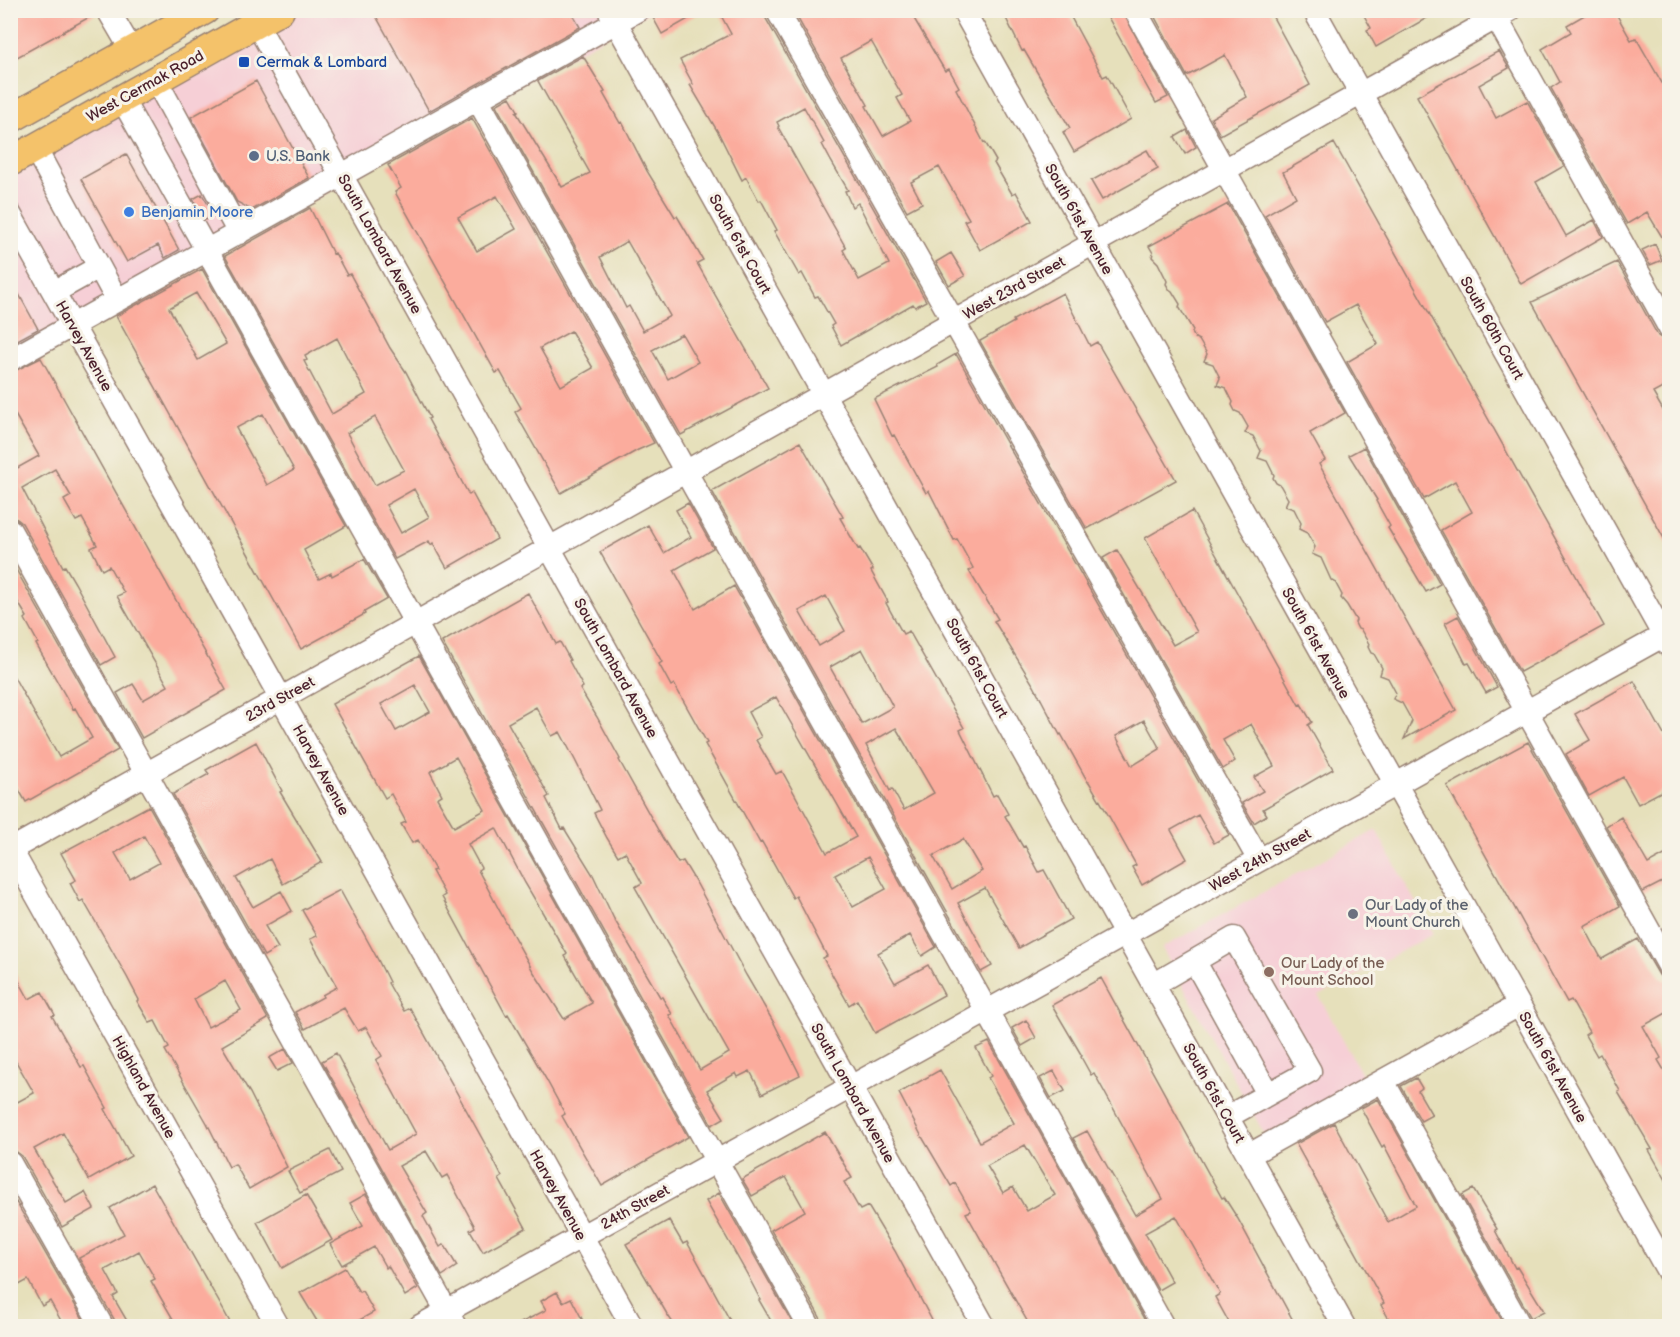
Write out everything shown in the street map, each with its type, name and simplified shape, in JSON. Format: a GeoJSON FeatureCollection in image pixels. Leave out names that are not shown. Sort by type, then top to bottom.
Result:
{"type":"FeatureCollection","features":[{"type":"Feature","properties":{"kind":"main road"},"geometry":{"type":"LineString","coordinates":[[10,119],[205,10]]}},
{"type":"Feature","properties":{"kind":"main road","name":"West Cermak Road"},"geometry":{"type":"LineString","coordinates":[[10,162],[156,80],[262,15]]}},
{"type":"Feature","properties":{"kind":"street"},"geometry":{"type":"LineString","coordinates":[[108,10],[132,51]]}},
{"type":"Feature","properties":{"kind":"street"},"geometry":{"type":"LineString","coordinates":[[10,360],[478,100],[612,17],[638,10]]}},
{"type":"Feature","properties":{"kind":"street"},"geometry":{"type":"LineString","coordinates":[[777,10],[1259,860]]}},
{"type":"Feature","properties":{"kind":"street","name":"South 61st Avenue"},"geometry":{"type":"LineString","coordinates":[[963,10],[1670,1275]]}},
{"type":"Feature","properties":{"kind":"street"},"geometry":{"type":"LineString","coordinates":[[1135,10],[1670,968]]}},
{"type":"Feature","properties":{"kind":"street","name":"South 60th Court"},"geometry":{"type":"LineString","coordinates":[[1314,10],[1667,638]]}},
{"type":"Feature","properties":{"kind":"street"},"geometry":{"type":"LineString","coordinates":[[1499,13],[1670,329]]}},
{"type":"Feature","properties":{"kind":"street","name":"West 23rd Street"},"geometry":{"type":"LineString","coordinates":[[550,549],[1361,94],[1499,13]]}},
{"type":"Feature","properties":{"kind":"street","name":"South Lombard Avenue"},"geometry":{"type":"LineString","coordinates":[[262,15],[341,176],[984,1326]]}},
{"type":"Feature","properties":{"kind":"street","name":"South 61st Court"},"geometry":{"type":"LineString","coordinates":[[612,17],[1344,1326]]}},
{"type":"Feature","properties":{"kind":"street"},"geometry":{"type":"LineString","coordinates":[[156,80],[239,232]]}},
{"type":"Feature","properties":{"kind":"street"},"geometry":{"type":"LineString","coordinates":[[122,99],[809,1326]]}},
{"type":"Feature","properties":{"kind":"street"},"geometry":{"type":"LineString","coordinates":[[478,100],[1163,1326]]}},
{"type":"Feature","properties":{"kind":"street"},"geometry":{"type":"LineString","coordinates":[[35,148],[117,300]]}},
{"type":"Feature","properties":{"kind":"street","name":"Harvey Avenue"},"geometry":{"type":"LineString","coordinates":[[10,214],[632,1326]]}},
{"type":"Feature","properties":{"kind":"street"},"geometry":{"type":"LineString","coordinates":[[54,292],[99,267]]}},
{"type":"Feature","properties":{"kind":"street"},"geometry":{"type":"LineString","coordinates":[[10,530],[451,1319]]}},
{"type":"Feature","properties":{"kind":"street","name":"23rd Street"},"geometry":{"type":"LineString","coordinates":[[11,849],[550,549]]}},
{"type":"Feature","properties":{"kind":"street","name":"West 24th Street"},"geometry":{"type":"LineString","coordinates":[[851,1088],[1526,711],[1667,638]]}},
{"type":"Feature","properties":{"kind":"street","name":"Highland Avenue"},"geometry":{"type":"LineString","coordinates":[[11,849],[278,1326]]}},
{"type":"Feature","properties":{"kind":"street"},"geometry":{"type":"LineString","coordinates":[[1153,985],[1234,938],[1310,1071],[1227,1117]]}},
{"type":"Feature","properties":{"kind":"street"},"geometry":{"type":"LineString","coordinates":[[1195,962],[1268,1094]]}},
{"type":"Feature","properties":{"kind":"street"},"geometry":{"type":"LineString","coordinates":[[1249,1155],[1519,1005]]}},
{"type":"Feature","properties":{"kind":"street"},"geometry":{"type":"LineString","coordinates":[[1383,1081],[1520,1326]]}},
{"type":"Feature","properties":{"kind":"street","name":"24th Street"},"geometry":{"type":"LineString","coordinates":[[420,1326],[451,1319],[582,1237],[851,1088]]}},
{"type":"Feature","properties":{"kind":"street"},"geometry":{"type":"LineString","coordinates":[[10,1163],[102,1326]]}},
{"type":"Feature","properties":{"kind":"shaded area"},"geometry":{"type":"Polygon","coordinates":[[[302,11],[652,11],[11,369],[10,173],[302,11]]]}},
{"type":"Feature","properties":{"kind":"shaded area","name":"Our Lady of the Mount School"},"geometry":{"type":"Polygon","coordinates":[[[1376,830],[1433,934],[1319,996],[1367,1084],[1267,1139],[1162,948],[1376,830]]]}},
{"type":"Feature","properties":{"kind":"building"},"geometry":{"type":"Polygon","coordinates":[[[10,10],[95,10],[95,14],[10,61],[10,10]]]}},
{"type":"Feature","properties":{"kind":"building"},"geometry":{"type":"Polygon","coordinates":[[[385,10],[570,10],[580,27],[429,111],[376,16],[385,10]]]}},
{"type":"Feature","properties":{"kind":"building"},"geometry":{"type":"Polygon","coordinates":[[[651,10],[704,10],[662,34],[651,10]]]}},
{"type":"Feature","properties":{"kind":"building"},"geometry":{"type":"Polygon","coordinates":[[[718,10],[764,10],[765,17],[926,301],[915,307],[913,304],[841,345],[831,326],[834,324],[802,273],[799,275],[774,231],[777,230],[761,200],[759,201],[746,177],[742,180],[718,132],[690,85],[693,84],[680,60],[731,34],[718,10]],[[804,107],[777,122],[846,248],[843,250],[859,280],[889,264],[858,203],[852,207],[845,191],[848,190],[822,144],[824,143],[804,107]]]}},
{"type":"Feature","properties":{"kind":"building"},"geometry":{"type":"Polygon","coordinates":[[[793,10],[909,10],[945,71],[949,69],[959,87],[956,89],[996,161],[994,163],[1012,194],[1016,192],[1032,221],[980,250],[964,221],[969,219],[939,167],[911,182],[922,203],[907,211],[793,10]],[[871,41],[841,58],[883,136],[910,121],[897,98],[902,95],[871,41]]]}},
{"type":"Feature","properties":{"kind":"building"},"geometry":{"type":"Polygon","coordinates":[[[1002,10],[1067,10],[1103,77],[1107,75],[1131,119],[1074,152],[1063,132],[1070,128],[1024,50],[1022,51],[1002,10]]]}},
{"type":"Feature","properties":{"kind":"building"},"geometry":{"type":"Polygon","coordinates":[[[1104,10],[1122,10],[1168,97],[1156,103],[1104,10]]]}},
{"type":"Feature","properties":{"kind":"building"},"geometry":{"type":"Polygon","coordinates":[[[1151,10],[1269,10],[1310,85],[1220,135],[1211,118],[1247,97],[1225,55],[1187,76],[1151,10]]]}},
{"type":"Feature","properties":{"kind":"building"},"geometry":{"type":"Polygon","coordinates":[[[1361,10],[1441,10],[1376,47],[1367,30],[1371,28],[1361,10]]]}},
{"type":"Feature","properties":{"kind":"building"},"geometry":{"type":"Polygon","coordinates":[[[1593,10],[1614,10],[1631,40],[1636,38],[1670,97],[1670,250],[1647,212],[1627,224],[1551,88],[1560,82],[1542,49],[1571,32],[1567,25],[1593,10]]]}},
{"type":"Feature","properties":{"kind":"building"},"geometry":{"type":"Polygon","coordinates":[[[1499,51],[1509,68],[1479,85],[1496,118],[1527,101],[1564,166],[1536,182],[1566,236],[1594,220],[1603,237],[1521,284],[1417,96],[1499,51]]]}},
{"type":"Feature","properties":{"kind":"building"},"geometry":{"type":"Polygon","coordinates":[[[583,56],[605,92],[603,93],[620,123],[622,122],[647,171],[703,260],[697,263],[768,388],[681,435],[496,105],[510,97],[518,111],[516,112],[562,187],[590,173],[538,81],[583,56]],[[627,241],[600,257],[626,308],[629,306],[643,331],[670,316],[627,241]],[[682,334],[652,350],[668,379],[698,362],[682,334]]]}},
{"type":"Feature","properties":{"kind":"building","name":"U.S. Bank"},"geometry":{"type":"Polygon","coordinates":[[[256,81],[309,178],[252,210],[237,202],[191,117],[256,81]]]}},
{"type":"Feature","properties":{"kind":"building"},"geometry":{"type":"Polygon","coordinates":[[[472,118],[654,443],[561,493],[515,412],[521,408],[500,371],[496,373],[395,192],[401,188],[388,165],[472,118]],[[497,196],[458,217],[477,251],[516,229],[497,196]],[[571,331],[540,348],[561,386],[593,368],[571,331]]]}},
{"type":"Feature","properties":{"kind":"building"},"geometry":{"type":"Polygon","coordinates":[[[1187,130],[1196,147],[1185,154],[1175,137],[1187,130]]]}},
{"type":"Feature","properties":{"kind":"building"},"geometry":{"type":"Polygon","coordinates":[[[1334,143],[1604,626],[1520,672],[1441,530],[1472,512],[1455,481],[1424,499],[1347,362],[1378,344],[1356,305],[1325,322],[1265,215],[1296,197],[1283,172],[1334,143]]]}},
{"type":"Feature","properties":{"kind":"building"},"geometry":{"type":"Polygon","coordinates":[[[1147,150],[1158,169],[1102,200],[1091,181],[1147,150]]]}},
{"type":"Feature","properties":{"kind":"building","name":"Benjamin Moore"},"geometry":{"type":"Polygon","coordinates":[[[126,154],[179,250],[165,258],[158,245],[127,262],[81,179],[126,154]]]}},
{"type":"Feature","properties":{"kind":"building"},"geometry":{"type":"Polygon","coordinates":[[[202,194],[214,215],[205,220],[193,199],[202,194]]]}},
{"type":"Feature","properties":{"kind":"building"},"geometry":{"type":"Polygon","coordinates":[[[1228,204],[1345,413],[1310,433],[1325,460],[1319,464],[1456,710],[1404,739],[1412,721],[1402,703],[1393,699],[1396,693],[1388,678],[1380,675],[1382,668],[1374,654],[1371,653],[1369,644],[1361,630],[1358,629],[1356,620],[1341,598],[1342,595],[1335,582],[1331,580],[1321,558],[1312,554],[1315,547],[1307,533],[1299,529],[1301,523],[1294,509],[1285,506],[1288,499],[1273,478],[1274,475],[1267,461],[1258,458],[1261,451],[1253,436],[1245,433],[1248,427],[1240,413],[1235,411],[1226,388],[1217,385],[1220,378],[1213,364],[1204,361],[1207,354],[1192,333],[1193,330],[1179,307],[1180,304],[1166,284],[1167,281],[1158,263],[1152,257],[1153,253],[1149,246],[1228,204]]]}},
{"type":"Feature","properties":{"kind":"building"},"geometry":{"type":"Polygon","coordinates":[[[310,208],[333,254],[335,253],[347,275],[350,274],[390,348],[406,372],[430,418],[428,419],[469,495],[472,493],[497,539],[447,568],[433,543],[431,545],[429,541],[395,559],[225,256],[310,208]],[[337,338],[305,356],[307,360],[304,361],[332,414],[366,394],[337,338]],[[375,417],[347,433],[375,485],[404,470],[375,417]],[[414,489],[386,505],[401,533],[429,517],[414,489]]]}},
{"type":"Feature","properties":{"kind":"building"},"geometry":{"type":"Polygon","coordinates":[[[1655,244],[1662,260],[1650,265],[1642,250],[1655,244]]]}},
{"type":"Feature","properties":{"kind":"building"},"geometry":{"type":"Polygon","coordinates":[[[951,253],[965,276],[949,285],[936,262],[951,253]]]}},
{"type":"Feature","properties":{"kind":"building"},"geometry":{"type":"Polygon","coordinates":[[[1617,262],[1658,336],[1666,341],[1670,348],[1670,384],[1653,393],[1670,422],[1670,549],[1532,302],[1617,262]]]}},
{"type":"Feature","properties":{"kind":"building"},"geometry":{"type":"Polygon","coordinates":[[[202,269],[346,526],[304,550],[319,579],[331,573],[332,576],[364,559],[387,599],[364,612],[365,614],[301,649],[116,316],[202,269]],[[196,293],[169,308],[198,360],[226,344],[196,293]],[[263,414],[236,428],[267,485],[294,470],[263,414]]]}},
{"type":"Feature","properties":{"kind":"building"},"geometry":{"type":"Polygon","coordinates":[[[10,278],[38,329],[10,344],[10,278]]]}},
{"type":"Feature","properties":{"kind":"building"},"geometry":{"type":"Polygon","coordinates":[[[1063,293],[1090,346],[1097,342],[1176,480],[1087,529],[980,341],[1063,293]]]}},
{"type":"Feature","properties":{"kind":"building"},"geometry":{"type":"Polygon","coordinates":[[[956,354],[1229,835],[1214,843],[1198,815],[1171,830],[1187,859],[1142,885],[1132,867],[1136,865],[1106,811],[994,621],[998,619],[969,571],[973,568],[957,539],[954,540],[929,491],[926,493],[894,435],[892,436],[874,399],[938,367],[937,365],[956,354]],[[1144,720],[1116,736],[1132,766],[1160,749],[1144,720]]]}},
{"type":"Feature","properties":{"kind":"building"},"geometry":{"type":"Polygon","coordinates":[[[41,358],[226,690],[142,738],[117,693],[133,684],[143,700],[168,686],[117,596],[124,593],[109,566],[102,570],[91,548],[97,545],[82,518],[76,521],[64,500],[71,496],[55,469],[22,488],[63,567],[65,566],[75,583],[115,657],[101,665],[22,523],[10,517],[10,468],[12,471],[39,456],[10,406],[10,373],[41,358]]]}},
{"type":"Feature","properties":{"kind":"building"},"geometry":{"type":"Polygon","coordinates":[[[800,442],[843,517],[840,518],[873,570],[871,571],[888,602],[886,603],[903,634],[909,631],[964,728],[960,730],[993,796],[997,794],[1008,814],[1005,816],[1023,847],[1025,846],[1039,872],[1044,870],[1071,919],[1019,948],[985,888],[958,903],[992,966],[981,972],[712,491],[800,442]],[[826,596],[799,611],[819,646],[845,631],[826,596]],[[862,649],[830,667],[862,724],[893,707],[862,649]],[[896,728],[866,745],[890,791],[892,789],[904,810],[934,793],[896,728]],[[963,839],[933,856],[952,889],[982,871],[963,839]]]}},
{"type":"Feature","properties":{"kind":"building"},"geometry":{"type":"Polygon","coordinates":[[[1364,447],[1440,584],[1426,592],[1388,528],[1390,526],[1377,500],[1349,455],[1364,447]]]}},
{"type":"Feature","properties":{"kind":"building"},"geometry":{"type":"Polygon","coordinates":[[[688,503],[713,548],[674,570],[695,609],[734,586],[936,947],[922,956],[910,935],[878,953],[895,983],[928,965],[944,995],[875,1033],[857,1000],[849,1005],[823,958],[827,956],[796,896],[793,898],[762,842],[760,843],[674,684],[671,686],[659,664],[662,662],[600,552],[648,525],[664,553],[691,537],[676,510],[688,503]],[[776,697],[748,712],[761,737],[756,740],[776,774],[782,771],[827,853],[856,837],[776,697]],[[868,857],[835,875],[853,907],[886,889],[868,857]]]}},
{"type":"Feature","properties":{"kind":"building"},"geometry":{"type":"Polygon","coordinates":[[[1192,511],[1299,705],[1301,704],[1312,722],[1308,725],[1333,769],[1263,809],[1267,815],[1254,823],[1242,803],[1263,791],[1254,777],[1274,766],[1251,724],[1223,740],[1235,761],[1223,769],[1103,558],[1117,550],[1173,645],[1197,632],[1145,538],[1192,511]]]}},
{"type":"Feature","properties":{"kind":"building"},"geometry":{"type":"Polygon","coordinates":[[[10,559],[118,750],[26,802],[10,775],[10,670],[59,757],[92,738],[36,644],[38,643],[25,619],[27,617],[10,589],[10,559]]]}},
{"type":"Feature","properties":{"kind":"building"},"geometry":{"type":"Polygon","coordinates":[[[528,593],[556,644],[560,642],[570,660],[583,687],[580,689],[662,837],[678,863],[683,861],[697,884],[800,1075],[762,1094],[750,1071],[738,1077],[736,1073],[707,1090],[724,1118],[712,1125],[442,642],[528,593]],[[536,707],[508,723],[549,796],[546,798],[562,829],[564,828],[593,875],[614,919],[672,1014],[669,1015],[700,1070],[729,1053],[635,887],[642,883],[625,852],[618,856],[607,838],[594,813],[600,810],[560,732],[552,736],[536,707]]]}},
{"type":"Feature","properties":{"kind":"building"},"geometry":{"type":"Polygon","coordinates":[[[1458,616],[1497,687],[1486,693],[1469,663],[1466,664],[1445,623],[1458,616]]]}},
{"type":"Feature","properties":{"kind":"building"},"geometry":{"type":"Polygon","coordinates":[[[419,656],[688,1137],[602,1186],[562,1116],[565,1114],[546,1079],[508,1014],[506,1015],[442,897],[445,895],[432,871],[435,870],[418,840],[412,843],[401,824],[406,822],[391,794],[385,798],[332,704],[419,656]],[[415,685],[381,704],[396,731],[430,712],[415,685]],[[456,757],[430,772],[442,795],[437,798],[454,827],[485,810],[456,757]],[[496,828],[468,844],[481,868],[478,870],[504,919],[533,971],[564,1019],[592,1003],[496,828]]]}},
{"type":"Feature","properties":{"kind":"building"},"geometry":{"type":"Polygon","coordinates":[[[1634,681],[1670,746],[1670,787],[1638,804],[1623,777],[1589,796],[1566,754],[1590,740],[1575,714],[1634,681]]]}},
{"type":"Feature","properties":{"kind":"building"},"geometry":{"type":"Polygon","coordinates":[[[256,742],[282,791],[280,792],[322,862],[283,884],[270,859],[236,878],[253,907],[281,891],[292,911],[265,926],[278,948],[264,956],[173,794],[209,774],[206,770],[256,742]]]}},
{"type":"Feature","properties":{"kind":"building"},"geometry":{"type":"Polygon","coordinates":[[[1528,742],[1620,906],[1584,926],[1600,956],[1602,959],[1638,939],[1659,975],[1664,980],[1670,981],[1670,1011],[1643,1026],[1670,1080],[1670,1187],[1600,1054],[1597,1056],[1585,1035],[1589,1032],[1571,1000],[1567,1002],[1447,786],[1528,742]]]}},
{"type":"Feature","properties":{"kind":"building"},"geometry":{"type":"Polygon","coordinates":[[[149,806],[268,1019],[222,1046],[250,1093],[287,1167],[249,1189],[235,1164],[229,1167],[207,1123],[165,1050],[169,1048],[155,1021],[150,1023],[127,977],[83,900],[80,902],[70,883],[76,880],[61,853],[149,806]],[[144,836],[115,853],[130,879],[159,863],[144,836]],[[225,981],[194,999],[208,1027],[241,1010],[225,981]]]}},
{"type":"Feature","properties":{"kind":"building"},"geometry":{"type":"Polygon","coordinates":[[[1621,817],[1648,864],[1670,852],[1670,878],[1643,892],[1606,826],[1621,817]]]}},
{"type":"Feature","properties":{"kind":"building"},"geometry":{"type":"Polygon","coordinates":[[[340,890],[388,983],[404,1011],[410,1008],[489,1151],[502,1177],[499,1179],[526,1228],[483,1252],[470,1230],[475,1227],[447,1175],[442,1178],[426,1151],[399,1166],[427,1213],[423,1216],[440,1247],[444,1244],[457,1266],[442,1276],[322,1061],[336,1053],[388,1150],[416,1134],[376,1060],[382,1056],[366,1027],[358,1031],[344,1008],[305,1029],[295,1012],[337,987],[310,939],[317,936],[302,910],[340,890]]]}},
{"type":"Feature","properties":{"kind":"building"},"geometry":{"type":"Polygon","coordinates":[[[10,965],[29,999],[42,992],[55,1015],[52,1016],[81,1067],[84,1066],[131,1156],[89,1180],[63,1133],[34,1149],[66,1203],[85,1192],[94,1209],[62,1227],[22,1156],[10,1147],[10,1106],[34,1093],[10,1051],[10,965]]]}},
{"type":"Feature","properties":{"kind":"building"},"geometry":{"type":"Polygon","coordinates":[[[1101,978],[1222,1198],[1224,1197],[1238,1219],[1296,1326],[1231,1326],[1215,1297],[1220,1294],[1176,1216],[1145,1233],[1172,1282],[1158,1290],[1073,1138],[1087,1131],[1135,1215],[1163,1199],[1094,1073],[1091,1075],[1052,1005],[1101,978]]]}},
{"type":"Feature","properties":{"kind":"building"},"geometry":{"type":"Polygon","coordinates":[[[1026,1020],[1036,1038],[1022,1046],[1012,1028],[1026,1020]]]}},
{"type":"Feature","properties":{"kind":"building"},"geometry":{"type":"Polygon","coordinates":[[[989,1042],[1148,1326],[1030,1326],[966,1213],[971,1211],[955,1183],[951,1186],[899,1093],[940,1070],[980,1142],[1014,1123],[988,1078],[991,1076],[976,1048],[989,1042]],[[1025,1145],[987,1166],[1003,1193],[1013,1187],[1027,1211],[1055,1195],[1025,1145]]]}},
{"type":"Feature","properties":{"kind":"building"},"geometry":{"type":"Polygon","coordinates":[[[285,1049],[293,1063],[277,1071],[269,1058],[285,1049]]]}},
{"type":"Feature","properties":{"kind":"building"},"geometry":{"type":"Polygon","coordinates":[[[1054,1071],[1065,1091],[1051,1098],[1040,1078],[1054,1071]]]}},
{"type":"Feature","properties":{"kind":"building"},"geometry":{"type":"Polygon","coordinates":[[[1416,1078],[1422,1088],[1418,1091],[1432,1115],[1421,1121],[1401,1086],[1416,1078]]]}},
{"type":"Feature","properties":{"kind":"building"},"geometry":{"type":"Polygon","coordinates":[[[1378,1099],[1505,1326],[1393,1326],[1381,1305],[1384,1303],[1296,1144],[1334,1123],[1388,1222],[1416,1206],[1384,1145],[1382,1147],[1361,1108],[1378,1099]]]}},
{"type":"Feature","properties":{"kind":"building"},"geometry":{"type":"Polygon","coordinates":[[[825,1132],[852,1178],[844,1182],[860,1210],[868,1206],[935,1326],[822,1326],[821,1319],[771,1230],[805,1211],[786,1177],[752,1196],[742,1179],[825,1132]]]}},
{"type":"Feature","properties":{"kind":"building"},"geometry":{"type":"Polygon","coordinates":[[[330,1150],[341,1172],[300,1193],[288,1171],[330,1150]]]}},
{"type":"Feature","properties":{"kind":"building"},"geometry":{"type":"Polygon","coordinates":[[[152,1184],[232,1326],[177,1326],[151,1281],[155,1279],[139,1251],[105,1270],[118,1294],[113,1297],[130,1326],[115,1326],[114,1319],[79,1258],[124,1234],[110,1208],[152,1184]]]}},
{"type":"Feature","properties":{"kind":"building"},"geometry":{"type":"Polygon","coordinates":[[[1473,1189],[1497,1229],[1495,1230],[1515,1268],[1517,1267],[1544,1311],[1531,1318],[1462,1195],[1473,1189]]]}},
{"type":"Feature","properties":{"kind":"building"},"geometry":{"type":"Polygon","coordinates":[[[719,1193],[794,1326],[774,1326],[759,1300],[706,1201],[719,1193]]]}},
{"type":"Feature","properties":{"kind":"building"},"geometry":{"type":"Polygon","coordinates":[[[366,1194],[418,1288],[405,1296],[374,1247],[342,1265],[330,1244],[363,1226],[350,1203],[366,1194]]]}},
{"type":"Feature","properties":{"kind":"building"},"geometry":{"type":"Polygon","coordinates":[[[306,1195],[332,1240],[282,1268],[257,1222],[306,1195]]]}},
{"type":"Feature","properties":{"kind":"building"},"geometry":{"type":"Polygon","coordinates":[[[16,1202],[87,1326],[64,1326],[50,1301],[42,1306],[28,1280],[10,1290],[10,1205],[16,1202]]]}},
{"type":"Feature","properties":{"kind":"building"},"geometry":{"type":"Polygon","coordinates":[[[669,1220],[683,1244],[687,1242],[733,1326],[675,1326],[667,1314],[626,1244],[669,1220]]]}},
{"type":"Feature","properties":{"kind":"building"},"geometry":{"type":"Polygon","coordinates":[[[345,1268],[374,1312],[349,1326],[320,1326],[300,1293],[345,1268]]]}},
{"type":"Feature","properties":{"kind":"building"},"geometry":{"type":"Polygon","coordinates":[[[557,1292],[563,1302],[571,1298],[583,1321],[573,1326],[515,1326],[546,1310],[541,1301],[557,1292]]]}},
{"type":"Feature","properties":{"kind":"place","name":"Cermak & Lombard"},"geometry":{"type":"Point","coordinates":[244,62]}},
{"type":"Feature","properties":{"kind":"place","name":"U.S. Bank"},"geometry":{"type":"Point","coordinates":[254,156]}},
{"type":"Feature","properties":{"kind":"place","name":"Benjamin Moore"},"geometry":{"type":"Point","coordinates":[129,212]}},
{"type":"Feature","properties":{"kind":"place","name":"Our Lady of the Mount Church"},"geometry":{"type":"Point","coordinates":[1353,914]}},
{"type":"Feature","properties":{"kind":"place","name":"Our Lady of the Mount School"},"geometry":{"type":"Point","coordinates":[1269,972]}}]}
